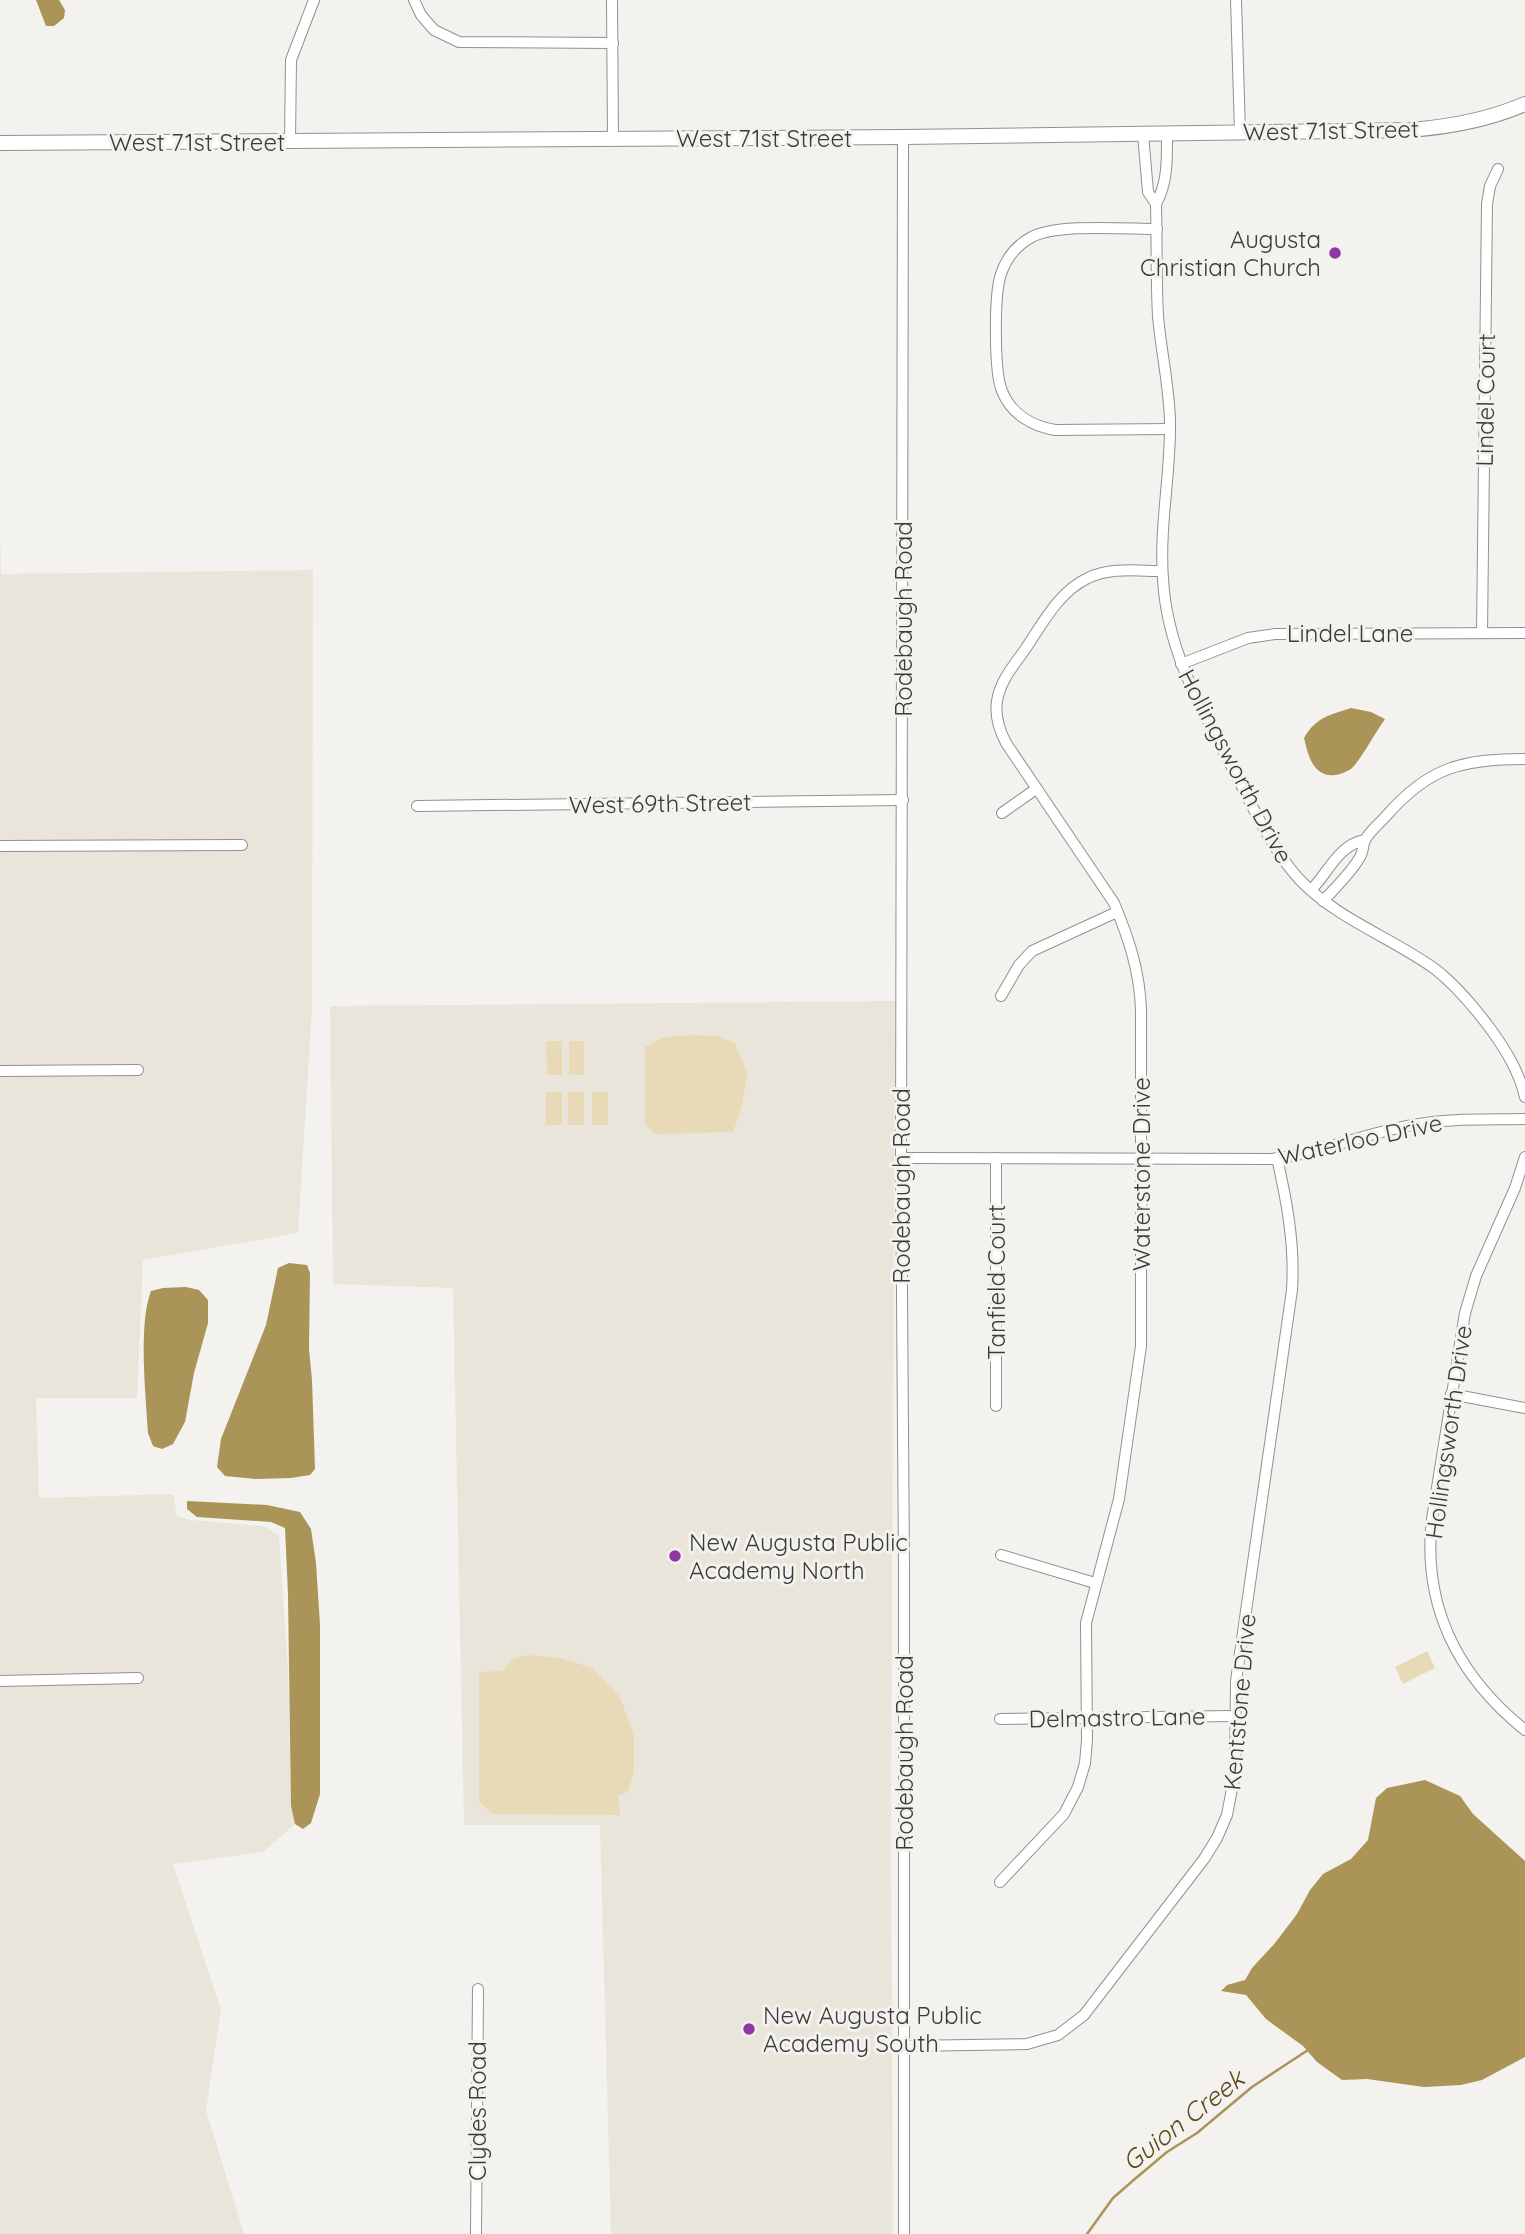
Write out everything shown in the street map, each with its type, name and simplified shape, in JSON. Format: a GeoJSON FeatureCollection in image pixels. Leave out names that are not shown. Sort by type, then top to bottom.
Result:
{"type":"FeatureCollection","features":[{"type":"Feature","properties":{"kind":"main road","name":"West 71st Street"},"geometry":{"type":"LineString","coordinates":[[0,143],[903,137],[1431,128],[1477,120],[1525,104]]}},
{"type":"Feature","properties":{"kind":"street"},"geometry":{"type":"LineString","coordinates":[[290,141],[291,60],[314,0]]}},
{"type":"Feature","properties":{"kind":"street"},"geometry":{"type":"LineString","coordinates":[[414,0],[421,15],[434,30],[459,42],[613,43]]}},
{"type":"Feature","properties":{"kind":"street"},"geometry":{"type":"LineString","coordinates":[[612,0],[613,139]]}},
{"type":"Feature","properties":{"kind":"street"},"geometry":{"type":"LineString","coordinates":[[1236,0],[1240,132]]}},
{"type":"Feature","properties":{"kind":"street","name":"Hollingsworth Drive"},"geometry":{"type":"LineString","coordinates":[[1143,134],[1148,192],[1156,204]]}},
{"type":"Feature","properties":{"kind":"street","name":"Hollingsworth Drive"},"geometry":{"type":"LineString","coordinates":[[1167,134],[1167,169],[1162,193],[1156,204],[1158,316],[1170,429],[1162,570],[1167,614],[1181,664],[1194,695],[1266,833],[1285,863],[1323,901],[1426,963],[1457,988],[1508,1053],[1518,1072],[1525,1097]]}},
{"type":"Feature","properties":{"kind":"street","name":"Rodebaugh Road"},"geometry":{"type":"LineString","coordinates":[[903,137],[901,1158],[904,2234]]}},
{"type":"Feature","properties":{"kind":"street","name":"Lindel Court"},"geometry":{"type":"LineString","coordinates":[[1482,633],[1487,204],[1490,186],[1498,169]]}},
{"type":"Feature","properties":{"kind":"street"},"geometry":{"type":"LineString","coordinates":[[1157,229],[1061,229],[1036,235],[1023,242],[1008,259],[999,280],[998,370],[1002,391],[1012,407],[1024,419],[1041,427],[1055,430],[1170,429]]}},
{"type":"Feature","properties":{"kind":"street","name":"Waterstone Drive"},"geometry":{"type":"LineString","coordinates":[[1000,1882],[1057,1823],[1072,1801],[1085,1763],[1085,1628],[1119,1499],[1141,1346],[1141,1159],[1140,995],[1133,952],[1103,884],[1006,743],[999,727],[997,704],[1004,679],[1064,595],[1077,584],[1095,575],[1110,572],[1162,570]]}},
{"type":"Feature","properties":{"kind":"street","name":"Lindel Lane"},"geometry":{"type":"LineString","coordinates":[[1181,664],[1248,638],[1275,634],[1525,633]]}},
{"type":"Feature","properties":{"kind":"street"},"geometry":{"type":"LineString","coordinates":[[1323,901],[1360,857],[1365,840],[1406,794],[1437,773],[1475,761],[1525,759]]}},
{"type":"Feature","properties":{"kind":"street"},"geometry":{"type":"LineString","coordinates":[[1002,813],[1036,789]]}},
{"type":"Feature","properties":{"kind":"street","name":"West 69th Street"},"geometry":{"type":"LineString","coordinates":[[417,806],[903,800]]}},
{"type":"Feature","properties":{"kind":"street"},"geometry":{"type":"LineString","coordinates":[[1311,890],[1338,855],[1353,842],[1365,840]]}},
{"type":"Feature","properties":{"kind":"street"},"geometry":{"type":"LineString","coordinates":[[0,846],[242,845]]}},
{"type":"Feature","properties":{"kind":"street"},"geometry":{"type":"LineString","coordinates":[[1001,996],[1019,965],[1032,951],[1117,912]]}},
{"type":"Feature","properties":{"kind":"street"},"geometry":{"type":"LineString","coordinates":[[0,1071],[138,1070]]}},
{"type":"Feature","properties":{"kind":"street","name":"Waterloo Drive"},"geometry":{"type":"LineString","coordinates":[[901,1158],[1277,1158],[1320,1151],[1413,1124],[1452,1120],[1525,1119]]}},
{"type":"Feature","properties":{"kind":"street","name":"Hollingsworth Drive"},"geometry":{"type":"LineString","coordinates":[[1525,1157],[1515,1188],[1480,1267],[1463,1323],[1431,1524],[1430,1561],[1434,1591],[1447,1633],[1467,1669],[1491,1700],[1525,1730]]}},
{"type":"Feature","properties":{"kind":"street","name":"Tanfield Court"},"geometry":{"type":"LineString","coordinates":[[996,1158],[996,1406]]}},
{"type":"Feature","properties":{"kind":"street","name":"Kentstone Drive"},"geometry":{"type":"LineString","coordinates":[[905,2046],[1027,2044],[1058,2035],[1084,2015],[1204,1859],[1227,1815],[1233,1791],[1236,1681],[1292,1290],[1293,1255],[1289,1214],[1277,1158]]}},
{"type":"Feature","properties":{"kind":"street"},"geometry":{"type":"LineString","coordinates":[[1451,1394],[1525,1408]]}},
{"type":"Feature","properties":{"kind":"street"},"geometry":{"type":"LineString","coordinates":[[1001,1555],[1095,1583]]}},
{"type":"Feature","properties":{"kind":"street"},"geometry":{"type":"LineString","coordinates":[[0,1681],[138,1678]]}},
{"type":"Feature","properties":{"kind":"street","name":"Delmastro Lane"},"geometry":{"type":"LineString","coordinates":[[1000,1719],[1234,1716]]}},
{"type":"Feature","properties":{"kind":"street","name":"Clydes Road"},"geometry":{"type":"LineString","coordinates":[[476,2234],[478,1989]]}},
{"type":"Feature","properties":{"kind":"shaded area"},"geometry":{"type":"Polygon","coordinates":[[[36,0],[59,0],[65,10],[64,18],[54,26],[46,26],[36,0]]]}},
{"type":"Feature","properties":{"kind":"shaded area"},"geometry":{"type":"Polygon","coordinates":[[[0,523],[1,574],[313,570],[312,1009],[298,1233],[143,1260],[137,1398],[36,1398],[39,1498],[173,1494],[177,1516],[191,1520],[262,1526],[279,1535],[288,1670],[291,1806],[295,1824],[263,1852],[173,1864],[221,2010],[206,2110],[244,2234],[0,2234],[0,523]]]}},
{"type":"Feature","properties":{"kind":"shaded area"},"geometry":{"type":"Polygon","coordinates":[[[1351,708],[1371,712],[1385,719],[1351,769],[1336,775],[1322,773],[1313,764],[1304,738],[1319,721],[1351,708]]]}},
{"type":"Feature","properties":{"kind":"shaded area","name":"New Augusta Public Academy North"},"geometry":{"type":"Polygon","coordinates":[[[895,1001],[891,1824],[893,2234],[611,2234],[600,1825],[464,1825],[453,1288],[333,1284],[330,1006],[895,1001]]]}},
{"type":"Feature","properties":{"kind":"shaded area"},"geometry":{"type":"Polygon","coordinates":[[[718,1036],[735,1043],[747,1073],[742,1106],[733,1132],[656,1134],[645,1125],[645,1047],[665,1037],[718,1036]]]}},
{"type":"Feature","properties":{"kind":"shaded area"},"geometry":{"type":"Polygon","coordinates":[[[546,1041],[562,1041],[562,1075],[547,1075],[546,1041]]]}},
{"type":"Feature","properties":{"kind":"shaded area"},"geometry":{"type":"Polygon","coordinates":[[[569,1041],[584,1041],[584,1075],[569,1075],[569,1041]]]}},
{"type":"Feature","properties":{"kind":"shaded area"},"geometry":{"type":"Polygon","coordinates":[[[546,1092],[562,1092],[562,1125],[546,1125],[546,1092]]]}},
{"type":"Feature","properties":{"kind":"shaded area"},"geometry":{"type":"Polygon","coordinates":[[[568,1092],[584,1092],[584,1125],[568,1125],[568,1092]]]}},
{"type":"Feature","properties":{"kind":"shaded area"},"geometry":{"type":"Polygon","coordinates":[[[592,1092],[608,1092],[608,1125],[592,1125],[592,1092]]]}},
{"type":"Feature","properties":{"kind":"shaded area"},"geometry":{"type":"Polygon","coordinates":[[[289,1263],[307,1265],[310,1273],[309,1349],[315,1469],[310,1475],[291,1478],[225,1476],[217,1467],[221,1439],[266,1325],[278,1268],[289,1263]]]}},
{"type":"Feature","properties":{"kind":"shaded area"},"geometry":{"type":"Polygon","coordinates":[[[186,1287],[199,1290],[208,1300],[208,1323],[194,1373],[185,1422],[173,1444],[162,1449],[153,1446],[148,1433],[144,1361],[147,1305],[151,1291],[186,1287]]]}},
{"type":"Feature","properties":{"kind":"shaded area"},"geometry":{"type":"Polygon","coordinates":[[[187,1501],[267,1505],[300,1512],[311,1529],[320,1625],[320,1794],[311,1823],[303,1829],[295,1824],[291,1806],[285,1528],[271,1522],[197,1517],[187,1509],[187,1501]]]}},
{"type":"Feature","properties":{"kind":"shaded area"},"geometry":{"type":"Polygon","coordinates":[[[1427,1651],[1435,1668],[1403,1684],[1395,1667],[1427,1651]]]}},
{"type":"Feature","properties":{"kind":"shaded area"},"geometry":{"type":"Polygon","coordinates":[[[527,1655],[560,1658],[592,1668],[620,1697],[634,1737],[634,1771],[628,1792],[618,1796],[620,1815],[492,1814],[479,1801],[479,1672],[503,1671],[511,1660],[527,1655]]]}},
{"type":"Feature","properties":{"kind":"shaded area"},"geometry":{"type":"Polygon","coordinates":[[[1425,1780],[1460,1796],[1473,1814],[1525,1861],[1525,2057],[1482,2080],[1461,2085],[1424,2087],[1367,2079],[1342,2080],[1317,2062],[1303,2046],[1266,2019],[1246,1995],[1221,1991],[1227,1985],[1245,1980],[1297,1914],[1310,1890],[1323,1874],[1351,1859],[1368,1840],[1376,1798],[1387,1788],[1425,1780]]]}},
{"type":"Feature","properties":{"kind":"waterway","name":"Guion Creek"},"geometry":{"type":"LineString","coordinates":[[1087,2234],[1113,2198],[1167,2152],[1197,2133],[1252,2087],[1308,2050]]}},
{"type":"Feature","properties":{"kind":"place","name":"Augusta Christian Church"},"geometry":{"type":"Point","coordinates":[1335,253]}},
{"type":"Feature","properties":{"kind":"place","name":"New Augusta Public Academy North"},"geometry":{"type":"Point","coordinates":[675,1556]}},
{"type":"Feature","properties":{"kind":"place","name":"New Augusta Public Academy South"},"geometry":{"type":"Point","coordinates":[749,2029]}}]}
